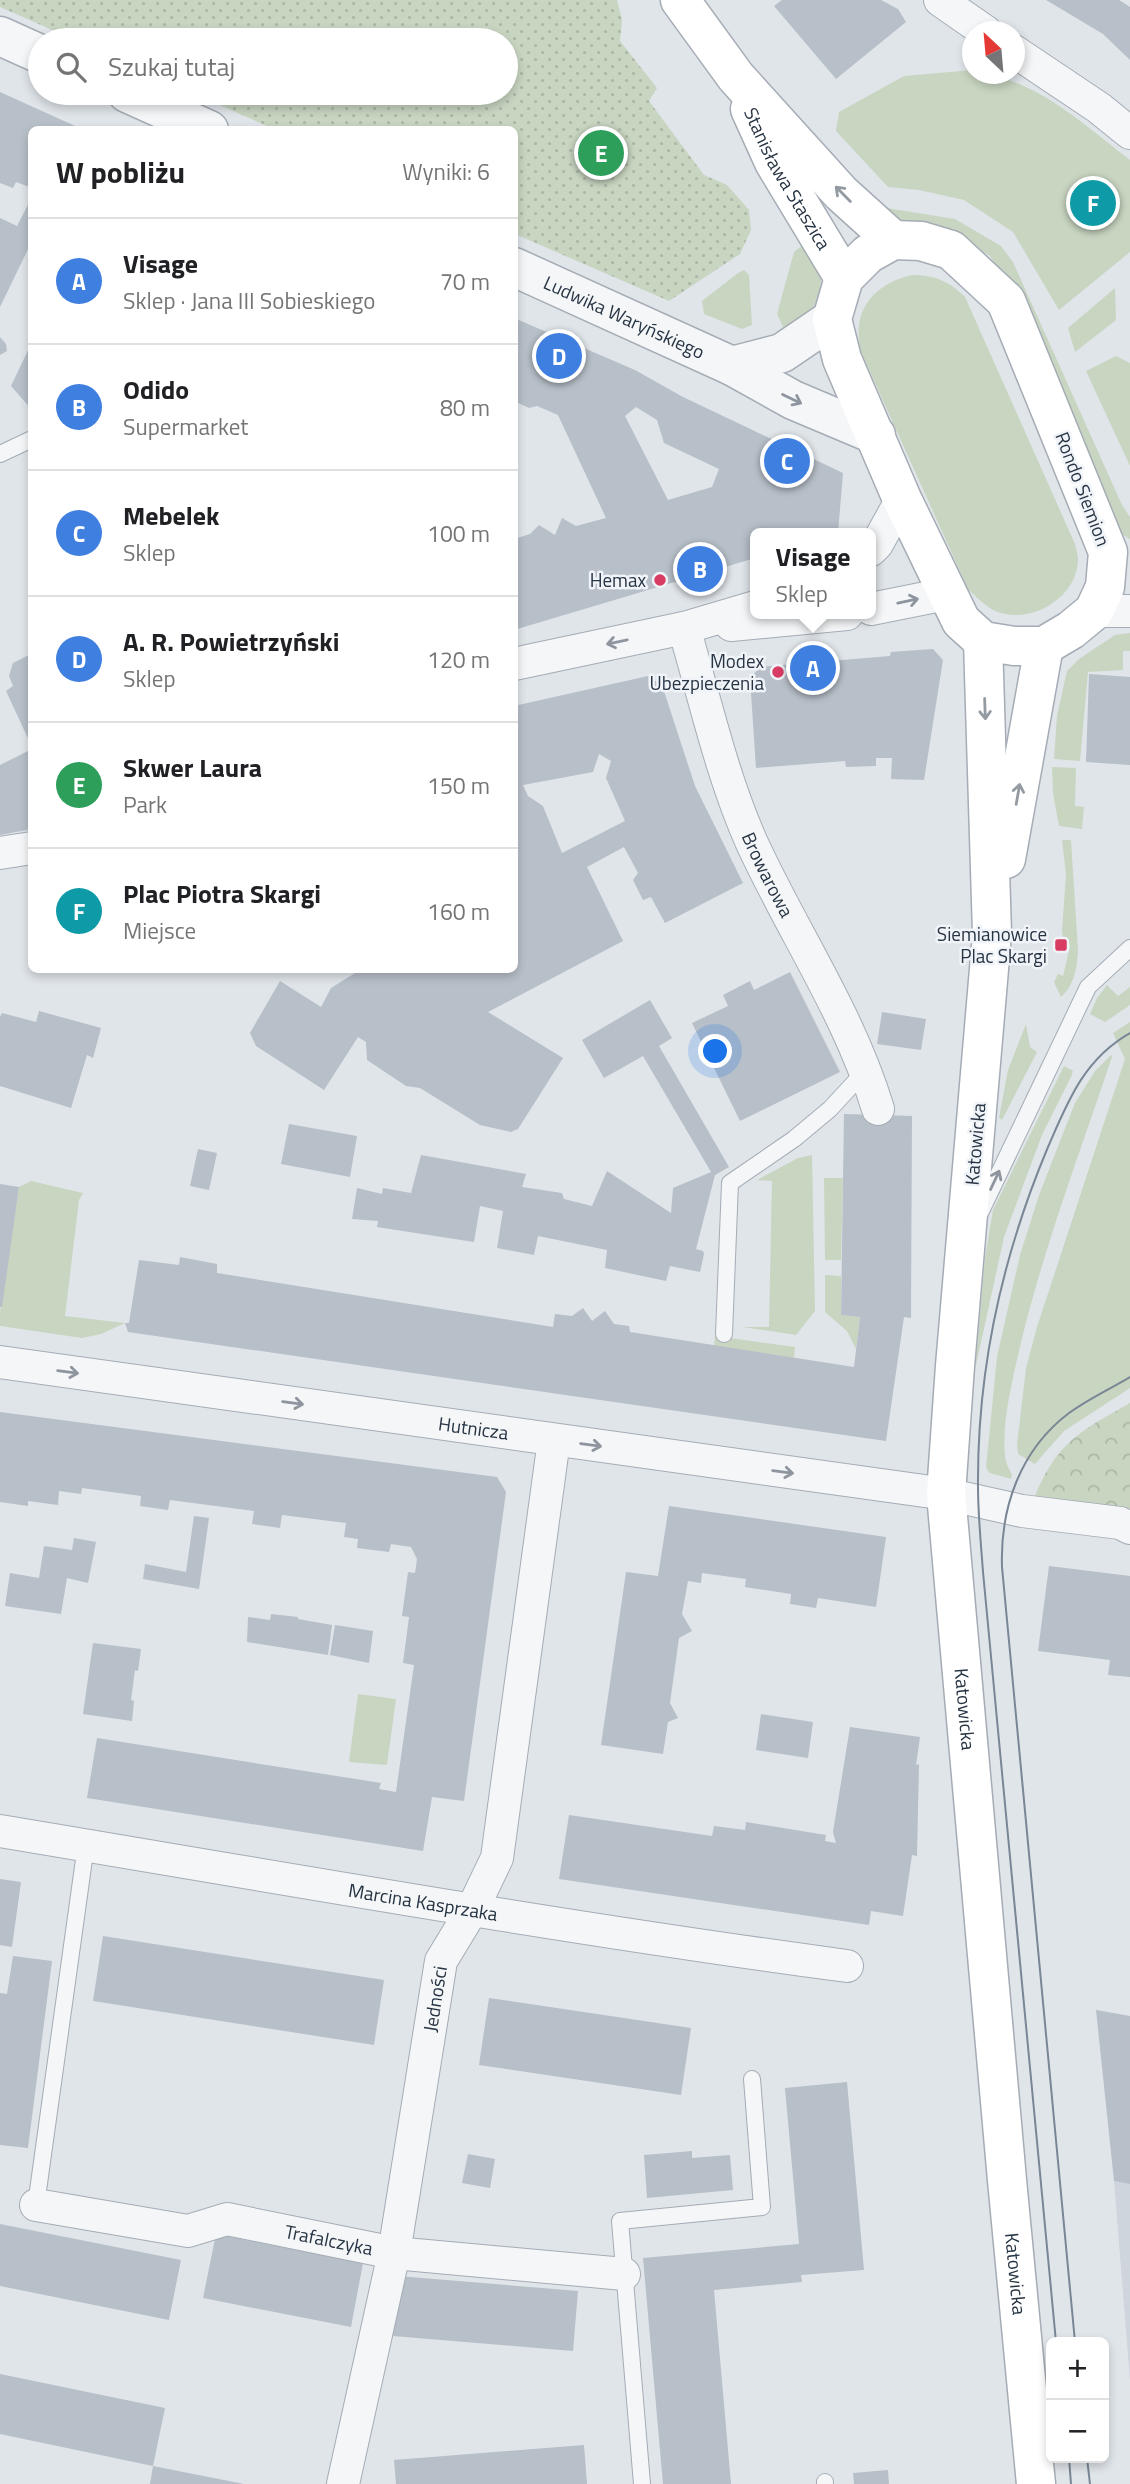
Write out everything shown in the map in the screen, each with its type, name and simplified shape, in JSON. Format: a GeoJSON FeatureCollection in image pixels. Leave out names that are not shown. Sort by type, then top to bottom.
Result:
{"type":"FeatureCollection","features":[{"type":"Feature","properties":{"kind":"main road","name":"Stanisława Staszica"},"geometry":{"type":"LineString","coordinates":[[680,0],[736,77],[841,193],[893,240]]}},
{"type":"Feature","properties":{"kind":"main road","name":"Stanisława Staszica"},"geometry":{"type":"LineString","coordinates":[[736,77],[774,162],[844,278]]}},
{"type":"Feature","properties":{"kind":"main road"},"geometry":{"type":"LineString","coordinates":[[893,240],[868,254],[844,278],[832,319],[842,359],[902,499],[961,621],[983,641],[1014,646],[1044,646]]}},
{"type":"Feature","properties":{"kind":"main road","name":"Rondo Siemion"},"geometry":{"type":"LineString","coordinates":[[893,240],[920,241],[951,250],[1006,301],[1119,555],[1105,587],[1112,611],[1044,646]]}},
{"type":"Feature","properties":{"kind":"main road","name":"Katowicka"},"geometry":{"type":"LineString","coordinates":[[983,641],[992,934]]}},
{"type":"Feature","properties":{"kind":"main road","name":"Katowicka"},"geometry":{"type":"LineString","coordinates":[[1036,2484],[946,1494],[992,934],[1044,646]]}},
{"type":"Feature","properties":{"kind":"street"},"geometry":{"type":"LineString","coordinates":[[940,0],[970,21]]}},
{"type":"Feature","properties":{"kind":"street"},"geometry":{"type":"LineString","coordinates":[[0,36],[28,49]]}},
{"type":"Feature","properties":{"kind":"street"},"geometry":{"type":"LineString","coordinates":[[1025,58],[1099,108],[1130,133]]}},
{"type":"Feature","properties":{"kind":"street"},"geometry":{"type":"LineString","coordinates":[[154,105],[200,126]]}},
{"type":"Feature","properties":{"kind":"street","name":"Ludwika Waryńskiego"},"geometry":{"type":"LineString","coordinates":[[518,269],[732,366],[793,400],[876,435]]}},
{"type":"Feature","properties":{"kind":"street"},"geometry":{"type":"LineString","coordinates":[[732,366],[782,353],[832,319]]}},
{"type":"Feature","properties":{"kind":"street"},"geometry":{"type":"LineString","coordinates":[[876,545],[902,499]]}},
{"type":"Feature","properties":{"kind":"street"},"geometry":{"type":"LineString","coordinates":[[876,608],[946,594]]}},
{"type":"Feature","properties":{"kind":"street"},"geometry":{"type":"LineString","coordinates":[[518,663],[684,628],[750,608]]}},
{"type":"Feature","properties":{"kind":"street"},"geometry":{"type":"LineString","coordinates":[[684,628],[789,619]]}},
{"type":"Feature","properties":{"kind":"street","name":"Browarowa"},"geometry":{"type":"LineString","coordinates":[[684,628],[722,761],[751,840],[842,1016],[866,1070],[878,1109]]}},
{"type":"Feature","properties":{"kind":"street"},"geometry":{"type":"LineString","coordinates":[[0,853],[28,849]]}},
{"type":"Feature","properties":{"kind":"street","name":"Hutnicza"},"geometry":{"type":"LineString","coordinates":[[0,1362],[946,1494],[1022,1511],[1120,1523],[1130,1528]]}},
{"type":"Feature","properties":{"kind":"street","name":"Jedności"},"geometry":{"type":"LineString","coordinates":[[343,2484],[394,2253],[441,1961],[472,1910],[497,1858],[554,1440]]}},
{"type":"Feature","properties":{"kind":"street","name":"Marcina Kasprzaka"},"geometry":{"type":"LineString","coordinates":[[0,1831],[472,1910],[847,1966]]}},
{"type":"Feature","properties":{"kind":"street","name":"Trafalczyka"},"geometry":{"type":"LineString","coordinates":[[36,2205],[188,2231],[227,2219],[394,2253],[625,2274]]}},
{"type":"Feature","properties":{"kind":"lane"},"geometry":{"type":"LineString","coordinates":[[0,454],[28,441]]}},
{"type":"Feature","properties":{"kind":"lane"},"geometry":{"type":"LineString","coordinates":[[966,1242],[1073,1016],[1093,981],[1130,948]]}},
{"type":"Feature","properties":{"kind":"lane"},"geometry":{"type":"LineString","coordinates":[[724,1334],[730,1183],[794,1139],[830,1109],[866,1070]]}},
{"type":"Feature","properties":{"kind":"lane"},"geometry":{"type":"LineString","coordinates":[[36,2205],[86,1845]]}},
{"type":"Feature","properties":{"kind":"lane"},"geometry":{"type":"LineString","coordinates":[[642,2484],[620,2221],[762,2207],[752,2078]]}},
{"type":"Feature","properties":{"kind":"shaded area"},"geometry":{"type":"Polygon","coordinates":[[[1114,2181],[1130,2184],[1130,2380],[1114,2181]]]}},
{"type":"Feature","properties":{"kind":"green space"},"geometry":{"type":"Polygon","coordinates":[[[0,0],[617,0],[622,20],[620,41],[657,88],[649,101],[704,175],[727,185],[749,210],[751,230],[740,254],[669,301],[518,235],[518,126],[267,126],[219,105],[518,105],[518,28],[48,28],[0,7],[0,0]]]}},
{"type":"Feature","properties":{"kind":"green space"},"geometry":{"type":"Polygon","coordinates":[[[962,71],[962,84],[1018,84],[1057,104],[1130,160],[1130,252],[1059,310],[1013,232],[964,200],[919,190],[888,187],[836,131],[839,112],[904,76],[962,71]]]}},
{"type":"Feature","properties":{"kind":"green space"},"geometry":{"type":"Polygon","coordinates":[[[874,206],[955,219],[1001,246],[1013,262],[1122,505],[1130,517],[1130,539],[1118,532],[1009,288],[990,256],[965,242],[896,222],[874,206]]]}},
{"type":"Feature","properties":{"kind":"green space"},"geometry":{"type":"Polygon","coordinates":[[[810,239],[822,273],[820,291],[814,306],[802,322],[784,329],[777,314],[794,252],[810,239]]]}},
{"type":"Feature","properties":{"kind":"green space"},"geometry":{"type":"Polygon","coordinates":[[[744,270],[749,275],[752,325],[742,329],[704,314],[702,301],[744,270]]]}},
{"type":"Feature","properties":{"kind":"green space"},"geometry":{"type":"Polygon","coordinates":[[[912,275],[941,280],[965,297],[1075,544],[1078,560],[1069,587],[1048,606],[1035,612],[1021,615],[993,610],[968,589],[861,352],[859,324],[868,302],[886,285],[912,275]]]}},
{"type":"Feature","properties":{"kind":"green space"},"geometry":{"type":"Polygon","coordinates":[[[1115,288],[1116,320],[1075,352],[1068,328],[1115,288]]]}},
{"type":"Feature","properties":{"kind":"green space"},"geometry":{"type":"Polygon","coordinates":[[[1116,356],[1130,363],[1130,466],[1086,371],[1116,356]]]}},
{"type":"Feature","properties":{"kind":"green space"},"geometry":{"type":"Polygon","coordinates":[[[1130,633],[1130,651],[1123,651],[1123,670],[1088,672],[1080,761],[1054,759],[1057,716],[1067,671],[1079,659],[1115,635],[1130,633]]]}},
{"type":"Feature","properties":{"kind":"green space"},"geometry":{"type":"Polygon","coordinates":[[[1052,767],[1076,768],[1075,806],[1084,807],[1082,829],[1059,826],[1052,767]]]}},
{"type":"Feature","properties":{"kind":"green space"},"geometry":{"type":"Polygon","coordinates":[[[1062,840],[1071,840],[1078,951],[1074,976],[1061,997],[1054,982],[1058,974],[1063,976],[1070,946],[1063,938],[1062,931],[1066,874],[1062,840]]]}},
{"type":"Feature","properties":{"kind":"green space"},"geometry":{"type":"Polygon","coordinates":[[[1107,985],[1118,996],[1130,987],[1130,1005],[1105,1022],[1090,1014],[1107,985]]]}},
{"type":"Feature","properties":{"kind":"green space"},"geometry":{"type":"Polygon","coordinates":[[[1130,1022],[1130,1388],[1064,1431],[1035,1464],[1018,1454],[1017,1445],[1026,1368],[1125,1059],[1113,1033],[1130,1022]]]}},
{"type":"Feature","properties":{"kind":"green space"},"geometry":{"type":"Polygon","coordinates":[[[1026,1024],[1030,1047],[1037,1052],[1002,1120],[999,1118],[1008,1070],[1026,1024]]]}},
{"type":"Feature","properties":{"kind":"green space"},"geometry":{"type":"Polygon","coordinates":[[[1111,1055],[1025,1325],[1007,1409],[1005,1458],[1011,1479],[990,1473],[986,1468],[997,1357],[1020,1255],[1039,1195],[1075,1103],[1095,1071],[1111,1055]]]}},
{"type":"Feature","properties":{"kind":"green space"},"geometry":{"type":"Polygon","coordinates":[[[1064,1066],[1073,1071],[1042,1135],[1004,1237],[975,1370],[985,1258],[993,1210],[1064,1066]]]}},
{"type":"Feature","properties":{"kind":"green space"},"geometry":{"type":"Polygon","coordinates":[[[812,1155],[815,1311],[796,1335],[743,1327],[769,1327],[772,1181],[757,1180],[798,1158],[812,1155]]]}},
{"type":"Feature","properties":{"kind":"green space"},"geometry":{"type":"Polygon","coordinates":[[[824,1178],[843,1178],[841,1260],[825,1260],[824,1178]]]}},
{"type":"Feature","properties":{"kind":"green space"},"geometry":{"type":"Polygon","coordinates":[[[31,1181],[83,1193],[79,1200],[65,1316],[125,1323],[101,1334],[82,1338],[0,1326],[19,1187],[31,1181]]]}},
{"type":"Feature","properties":{"kind":"green space"},"geometry":{"type":"Polygon","coordinates":[[[825,1275],[841,1276],[841,1315],[860,1317],[856,1349],[847,1331],[825,1312],[825,1275]]]}},
{"type":"Feature","properties":{"kind":"green space"},"geometry":{"type":"Polygon","coordinates":[[[715,1336],[795,1347],[794,1358],[714,1346],[715,1336]]]}},
{"type":"Feature","properties":{"kind":"green space"},"geometry":{"type":"Polygon","coordinates":[[[1130,1403],[1130,1510],[1035,1496],[1053,1462],[1073,1439],[1130,1403]]]}},
{"type":"Feature","properties":{"kind":"green space"},"geometry":{"type":"Polygon","coordinates":[[[358,1694],[396,1699],[387,1765],[349,1762],[358,1694]]]}},
{"type":"Feature","properties":{"kind":"building"},"geometry":{"type":"Polygon","coordinates":[[[782,0],[881,0],[898,9],[906,22],[836,79],[774,6],[782,0]]]}},
{"type":"Feature","properties":{"kind":"building"},"geometry":{"type":"Polygon","coordinates":[[[1046,0],[1119,0],[1130,7],[1130,60],[1103,34],[1046,0]]]}},
{"type":"Feature","properties":{"kind":"building"},"geometry":{"type":"Polygon","coordinates":[[[0,92],[75,126],[28,126],[28,186],[16,182],[13,188],[0,183],[0,92]]]}},
{"type":"Feature","properties":{"kind":"building"},"geometry":{"type":"Polygon","coordinates":[[[28,205],[28,249],[0,307],[0,218],[17,226],[28,205]]]}},
{"type":"Feature","properties":{"kind":"building"},"geometry":{"type":"Polygon","coordinates":[[[518,320],[635,370],[683,397],[843,473],[838,528],[750,528],[750,559],[518,629],[518,538],[530,534],[539,525],[555,535],[562,518],[576,526],[606,518],[558,415],[537,406],[529,408],[518,403],[518,320]],[[636,407],[625,416],[668,500],[712,487],[719,469],[664,443],[657,420],[636,407]]]}},
{"type":"Feature","properties":{"kind":"building"},"geometry":{"type":"Polygon","coordinates":[[[0,337],[6,344],[7,351],[0,355],[0,337]]]}},
{"type":"Feature","properties":{"kind":"building"},"geometry":{"type":"Polygon","coordinates":[[[28,350],[28,405],[11,386],[28,350]]]}},
{"type":"Feature","properties":{"kind":"building"},"geometry":{"type":"Polygon","coordinates":[[[933,649],[943,660],[924,780],[891,779],[892,758],[876,758],[876,766],[846,767],[845,761],[756,768],[750,678],[760,667],[890,656],[891,652],[933,649]]]}},
{"type":"Feature","properties":{"kind":"building"},"geometry":{"type":"Polygon","coordinates":[[[28,656],[28,738],[6,691],[13,686],[9,676],[13,663],[28,656]]]}},
{"type":"Feature","properties":{"kind":"building"},"geometry":{"type":"Polygon","coordinates":[[[1089,674],[1130,677],[1130,765],[1086,762],[1089,674]]]}},
{"type":"Feature","properties":{"kind":"building"},"geometry":{"type":"Polygon","coordinates":[[[648,676],[662,685],[695,786],[743,883],[665,923],[651,897],[643,900],[633,880],[638,873],[624,847],[587,867],[623,941],[488,1012],[563,1058],[518,1129],[511,1132],[480,1125],[420,1088],[406,1086],[367,1060],[366,1042],[358,1037],[324,1090],[256,1046],[250,1033],[280,981],[321,1007],[331,988],[355,973],[518,973],[518,705],[648,676]],[[599,754],[593,772],[523,785],[528,796],[543,806],[562,853],[625,821],[606,778],[611,761],[599,754]]]}},
{"type":"Feature","properties":{"kind":"building"},"geometry":{"type":"Polygon","coordinates":[[[28,751],[28,830],[0,835],[0,765],[28,751]]]}},
{"type":"Feature","properties":{"kind":"building"},"geometry":{"type":"Polygon","coordinates":[[[790,972],[840,1072],[740,1121],[692,1023],[728,1006],[723,995],[750,981],[754,990],[790,972]]]}},
{"type":"Feature","properties":{"kind":"building"},"geometry":{"type":"Polygon","coordinates":[[[650,1000],[672,1038],[659,1046],[729,1167],[715,1175],[696,1249],[704,1254],[700,1272],[670,1266],[666,1281],[605,1268],[607,1250],[538,1236],[534,1255],[497,1248],[503,1211],[480,1206],[474,1242],[377,1227],[378,1221],[352,1219],[357,1188],[382,1194],[383,1188],[411,1193],[421,1155],[526,1174],[522,1187],[562,1193],[564,1199],[592,1206],[607,1171],[671,1213],[673,1188],[711,1172],[643,1056],[604,1078],[582,1040],[650,1000]]]}},
{"type":"Feature","properties":{"kind":"building"},"geometry":{"type":"Polygon","coordinates":[[[39,1011],[101,1028],[93,1058],[87,1055],[71,1108],[0,1086],[2,1013],[36,1022],[39,1011]]]}},
{"type":"Feature","properties":{"kind":"building"},"geometry":{"type":"Polygon","coordinates":[[[882,1012],[926,1019],[921,1050],[877,1044],[882,1012]]]}},
{"type":"Feature","properties":{"kind":"building"},"geometry":{"type":"Polygon","coordinates":[[[844,1114],[912,1116],[911,1318],[904,1317],[886,1441],[128,1332],[125,1323],[129,1323],[139,1260],[179,1265],[180,1257],[217,1264],[217,1273],[553,1327],[555,1314],[572,1316],[583,1308],[592,1321],[605,1311],[614,1324],[629,1326],[630,1332],[854,1367],[860,1317],[841,1315],[844,1114]]]}},
{"type":"Feature","properties":{"kind":"building"},"geometry":{"type":"Polygon","coordinates":[[[289,1124],[357,1136],[350,1177],[281,1164],[289,1124]]]}},
{"type":"Feature","properties":{"kind":"building"},"geometry":{"type":"Polygon","coordinates":[[[198,1149],[217,1153],[209,1190],[190,1186],[198,1149]]]}},
{"type":"Feature","properties":{"kind":"building"},"geometry":{"type":"Polygon","coordinates":[[[0,1184],[19,1187],[2,1307],[0,1307],[0,1184]]]}},
{"type":"Feature","properties":{"kind":"building"},"geometry":{"type":"Polygon","coordinates":[[[0,1412],[497,1477],[506,1492],[464,1801],[432,1797],[423,1851],[87,1798],[97,1738],[381,1783],[379,1789],[396,1792],[414,1665],[403,1663],[409,1617],[402,1616],[408,1572],[415,1573],[417,1559],[411,1547],[391,1544],[389,1552],[357,1548],[358,1539],[344,1537],[346,1523],[282,1515],[280,1528],[252,1524],[254,1511],[170,1500],[168,1510],[140,1506],[141,1496],[82,1488],[81,1494],[59,1491],[58,1505],[28,1501],[28,1506],[0,1502],[0,1412]]]}},
{"type":"Feature","properties":{"kind":"building"},"geometry":{"type":"Polygon","coordinates":[[[669,1506],[886,1537],[876,1607],[818,1598],[816,1608],[790,1604],[791,1594],[745,1587],[746,1579],[702,1573],[701,1583],[688,1581],[682,1614],[692,1631],[679,1638],[670,1703],[678,1718],[668,1722],[663,1754],[601,1745],[626,1572],[658,1576],[669,1506]]]}},
{"type":"Feature","properties":{"kind":"building"},"geometry":{"type":"Polygon","coordinates":[[[194,1516],[209,1518],[199,1589],[143,1579],[145,1564],[186,1572],[194,1516]]]}},
{"type":"Feature","properties":{"kind":"building"},"geometry":{"type":"Polygon","coordinates":[[[74,1538],[96,1542],[88,1583],[67,1578],[61,1614],[5,1606],[10,1573],[39,1578],[44,1546],[72,1550],[74,1538]]]}},
{"type":"Feature","properties":{"kind":"building"},"geometry":{"type":"Polygon","coordinates":[[[1049,1566],[1130,1576],[1130,1677],[1108,1675],[1110,1660],[1038,1651],[1049,1566]]]}},
{"type":"Feature","properties":{"kind":"building"},"geometry":{"type":"Polygon","coordinates":[[[271,1614],[332,1625],[328,1655],[247,1642],[248,1617],[270,1620],[271,1614]]]}},
{"type":"Feature","properties":{"kind":"building"},"geometry":{"type":"Polygon","coordinates":[[[335,1625],[373,1631],[369,1663],[330,1655],[335,1625]]]}},
{"type":"Feature","properties":{"kind":"building"},"geometry":{"type":"Polygon","coordinates":[[[93,1643],[141,1649],[131,1700],[134,1701],[132,1721],[83,1714],[93,1643]]]}},
{"type":"Feature","properties":{"kind":"building"},"geometry":{"type":"Polygon","coordinates":[[[761,1714],[813,1722],[808,1758],[756,1750],[761,1714]]]}},
{"type":"Feature","properties":{"kind":"building"},"geometry":{"type":"Polygon","coordinates":[[[850,1727],[920,1737],[916,1765],[919,1764],[917,1856],[912,1855],[903,1916],[871,1911],[869,1925],[559,1879],[569,1815],[712,1836],[714,1826],[745,1830],[746,1822],[826,1835],[825,1841],[836,1843],[833,1832],[850,1727]]]}},
{"type":"Feature","properties":{"kind":"building"},"geometry":{"type":"Polygon","coordinates":[[[0,1879],[21,1882],[12,1947],[0,1945],[0,1879]]]}},
{"type":"Feature","properties":{"kind":"building"},"geometry":{"type":"Polygon","coordinates":[[[103,1936],[384,1980],[374,2045],[93,2001],[103,1936]]]}},
{"type":"Feature","properties":{"kind":"building"},"geometry":{"type":"Polygon","coordinates":[[[13,1956],[52,1961],[28,2148],[0,2145],[0,1993],[7,1994],[13,1956]]]}},
{"type":"Feature","properties":{"kind":"building"},"geometry":{"type":"Polygon","coordinates":[[[489,1998],[691,2028],[681,2095],[479,2065],[489,1998]]]}},
{"type":"Feature","properties":{"kind":"building"},"geometry":{"type":"Polygon","coordinates":[[[1096,2010],[1130,2016],[1130,2184],[1114,2181],[1096,2010]]]}},
{"type":"Feature","properties":{"kind":"building"},"geometry":{"type":"Polygon","coordinates":[[[847,2082],[864,2270],[801,2275],[802,2282],[714,2290],[731,2484],[663,2484],[643,2258],[799,2244],[785,2088],[847,2082]]]}},
{"type":"Feature","properties":{"kind":"building"},"geometry":{"type":"Polygon","coordinates":[[[692,2151],[692,2158],[730,2155],[733,2190],[647,2198],[644,2155],[692,2151]]]}},
{"type":"Feature","properties":{"kind":"building"},"geometry":{"type":"Polygon","coordinates":[[[468,2154],[495,2159],[490,2188],[462,2183],[468,2154]]]}},
{"type":"Feature","properties":{"kind":"building"},"geometry":{"type":"Polygon","coordinates":[[[0,2224],[181,2260],[169,2320],[0,2286],[0,2224]]]}},
{"type":"Feature","properties":{"kind":"building"},"geometry":{"type":"Polygon","coordinates":[[[216,2234],[363,2263],[351,2327],[203,2298],[216,2234]]]}},
{"type":"Feature","properties":{"kind":"building"},"geometry":{"type":"Polygon","coordinates":[[[398,2276],[578,2291],[573,2351],[393,2336],[398,2276]]]}},
{"type":"Feature","properties":{"kind":"building"},"geometry":{"type":"Polygon","coordinates":[[[0,2374],[165,2408],[153,2466],[0,2434],[0,2374]]]}},
{"type":"Feature","properties":{"kind":"building"},"geometry":{"type":"Polygon","coordinates":[[[584,2445],[587,2484],[396,2484],[394,2460],[584,2445]]]}},
{"type":"Feature","properties":{"kind":"building"},"geometry":{"type":"Polygon","coordinates":[[[153,2466],[244,2484],[150,2484],[153,2466]]]}},
{"type":"Feature","properties":{"kind":"building"},"geometry":{"type":"Polygon","coordinates":[[[888,2470],[889,2484],[854,2484],[853,2473],[888,2470]]]}},
{"type":"Feature","properties":{"kind":"tram line"},"geometry":{"type":"LineString","coordinates":[[1056,2337],[983,1572],[978,1498],[979,1443],[982,1400],[996,1313],[1018,1229],[1032,1188],[1079,1082],[1101,1055],[1130,1033]]}},
{"type":"Feature","properties":{"kind":"tram line"},"geometry":{"type":"LineString","coordinates":[[1075,2337],[1002,1545],[1009,1502],[1016,1482],[1038,1444],[1069,1413],[1130,1377]]}},
{"type":"Feature","properties":{"kind":"tram line"},"geometry":{"type":"LineString","coordinates":[[1069,2463],[1071,2484]]}},
{"type":"Feature","properties":{"kind":"tram line"},"geometry":{"type":"LineString","coordinates":[[1088,2463],[1090,2484]]}},
{"type":"Feature","properties":{"kind":"place","name":"Skwer Laura"},"geometry":{"type":"Point","coordinates":[601,153]}},
{"type":"Feature","properties":{"kind":"place","name":"Plac Piotra Skargi"},"geometry":{"type":"Point","coordinates":[1093,203]}},
{"type":"Feature","properties":{"kind":"place","name":"A. R. Powietrzyński"},"geometry":{"type":"Point","coordinates":[559,356]}},
{"type":"Feature","properties":{"kind":"place","name":"Mebelek"},"geometry":{"type":"Point","coordinates":[787,461]}},
{"type":"Feature","properties":{"kind":"place","name":"Odido"},"geometry":{"type":"Point","coordinates":[700,569]}},
{"type":"Feature","properties":{"kind":"place","name":"Hemax"},"geometry":{"type":"Point","coordinates":[660,580]}},
{"type":"Feature","properties":{"kind":"place","name":"Visage"},"geometry":{"type":"Point","coordinates":[813,668]}},
{"type":"Feature","properties":{"kind":"place","name":"Modex Ubezpieczenia"},"geometry":{"type":"Point","coordinates":[778,672]}},
{"type":"Feature","properties":{"kind":"place","name":"Siemianowice Plac Skargi"},"geometry":{"type":"Point","coordinates":[1061,945]}}]}
